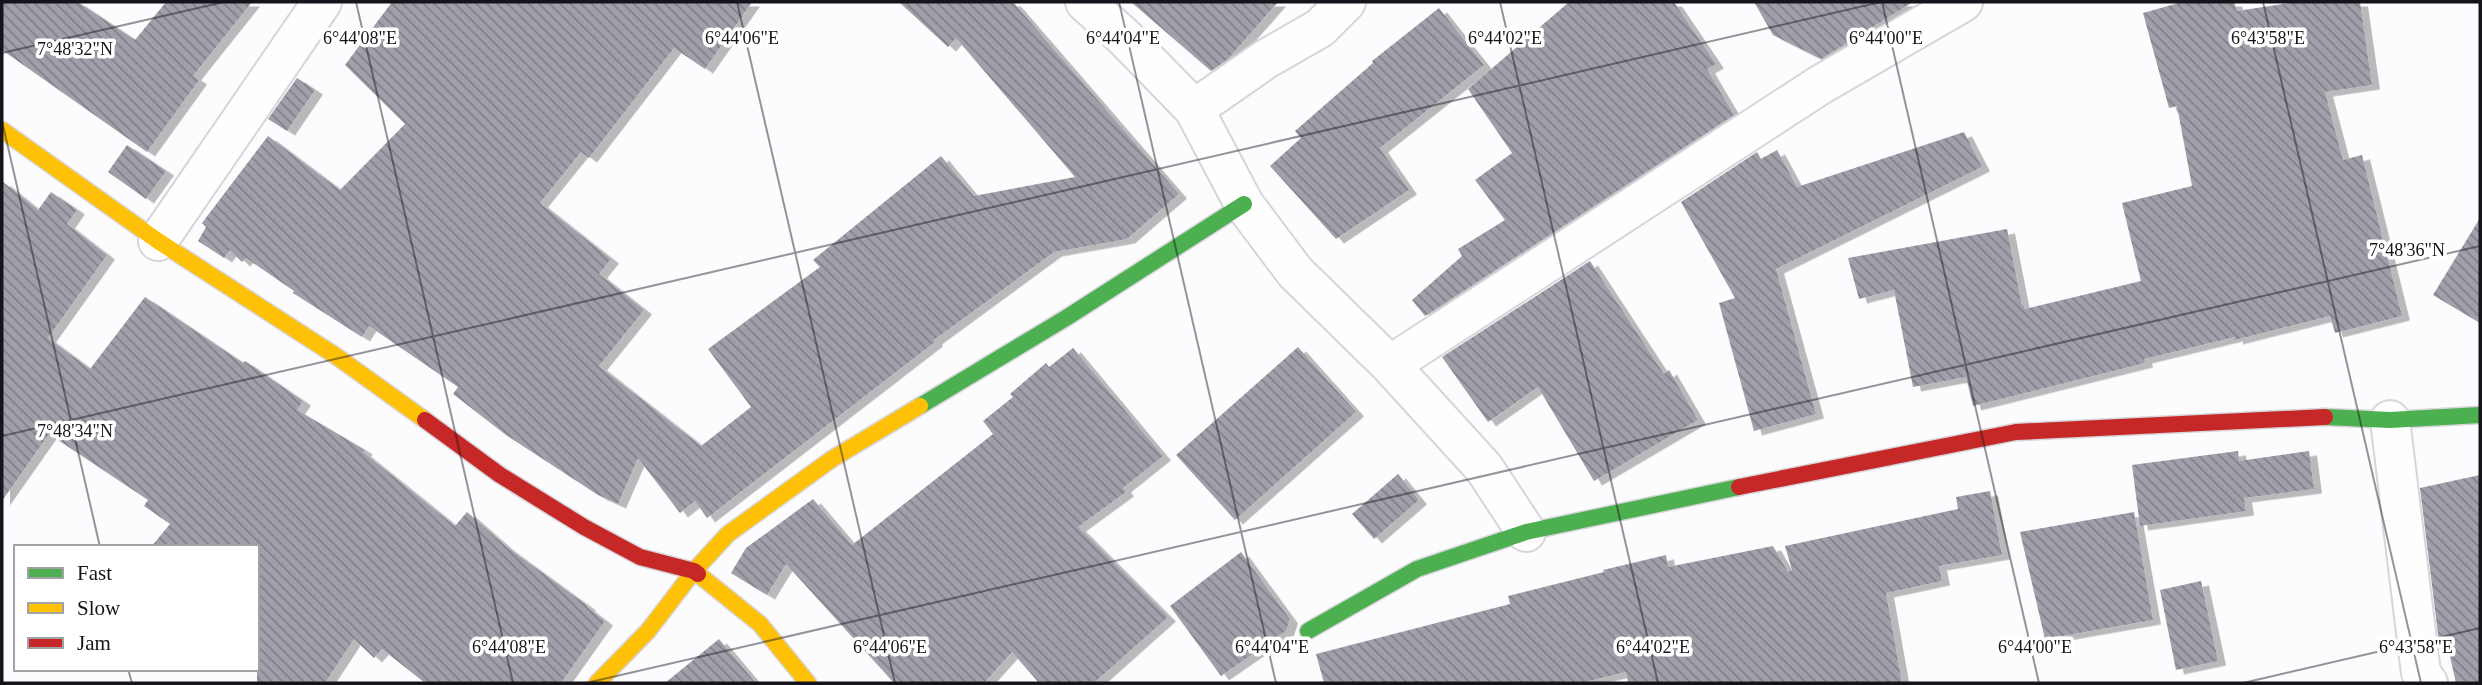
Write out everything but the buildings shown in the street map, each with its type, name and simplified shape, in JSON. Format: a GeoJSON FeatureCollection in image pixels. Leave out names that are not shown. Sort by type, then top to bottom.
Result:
{"type":"FeatureCollection","features":[{"type":"Feature","properties":{"kind":"street"},"geometry":{"type":"LineString","coordinates":[[158,241],[322,2]]}},
{"type":"Feature","properties":{"kind":"street"},"geometry":{"type":"LineString","coordinates":[[1085,2],[1124,37],[1194,109],[1244,204],[1295,272],[1390,365],[1484,468],[1526,532]]}},
{"type":"Feature","properties":{"kind":"street"},"geometry":{"type":"LineString","coordinates":[[1194,109],[1266,59],[1320,28],[1346,2]]}},
{"type":"Feature","properties":{"kind":"street"},"geometry":{"type":"LineString","coordinates":[[1390,365],[1819,85],[1964,2]]}},
{"type":"Feature","properties":{"kind":"street"},"geometry":{"type":"LineString","coordinates":[[2,130],[158,241],[335,356],[500,475],[584,527],[640,557],[694,571],[760,624],[808,683]]}},
{"type":"Feature","properties":{"kind":"street"},"geometry":{"type":"LineString","coordinates":[[597,683],[648,631],[694,571],[728,534],[832,459],[1066,318],[1244,204]]}},
{"type":"Feature","properties":{"kind":"street"},"geometry":{"type":"LineString","coordinates":[[1308,631],[1417,569],[1526,532],[2016,432],[2329,417],[2390,420],[2480,415]]}},
{"type":"Feature","properties":{"kind":"street"},"geometry":{"type":"LineString","coordinates":[[2390,420],[2424,680]]}},
{"type":"Feature","properties":{"kind":"traffic: fast"},"geometry":{"type":"LineString","coordinates":[[920,406],[1066,318],[1244,204]]}},
{"type":"Feature","properties":{"kind":"traffic: fast"},"geometry":{"type":"LineString","coordinates":[[2325,417],[2390,420],[2480,415]]}},
{"type":"Feature","properties":{"kind":"traffic: fast"},"geometry":{"type":"LineString","coordinates":[[1308,631],[1417,569],[1526,532],[1739,487]]}},
{"type":"Feature","properties":{"kind":"traffic: slow"},"geometry":{"type":"LineString","coordinates":[[2,130],[158,241],[336,356],[425,420]]}},
{"type":"Feature","properties":{"kind":"traffic: slow"},"geometry":{"type":"LineString","coordinates":[[597,683],[648,631],[694,571],[728,534],[832,459],[920,406]]}},
{"type":"Feature","properties":{"kind":"traffic: slow"},"geometry":{"type":"LineString","coordinates":[[698,574],[760,624],[808,683]]}},
{"type":"Feature","properties":{"kind":"traffic: jam"},"geometry":{"type":"LineString","coordinates":[[1739,487],[2016,432],[2325,417]]}},
{"type":"Feature","properties":{"kind":"traffic: jam"},"geometry":{"type":"LineString","coordinates":[[425,420],[500,475],[584,527],[640,557],[698,574]]}}]}
